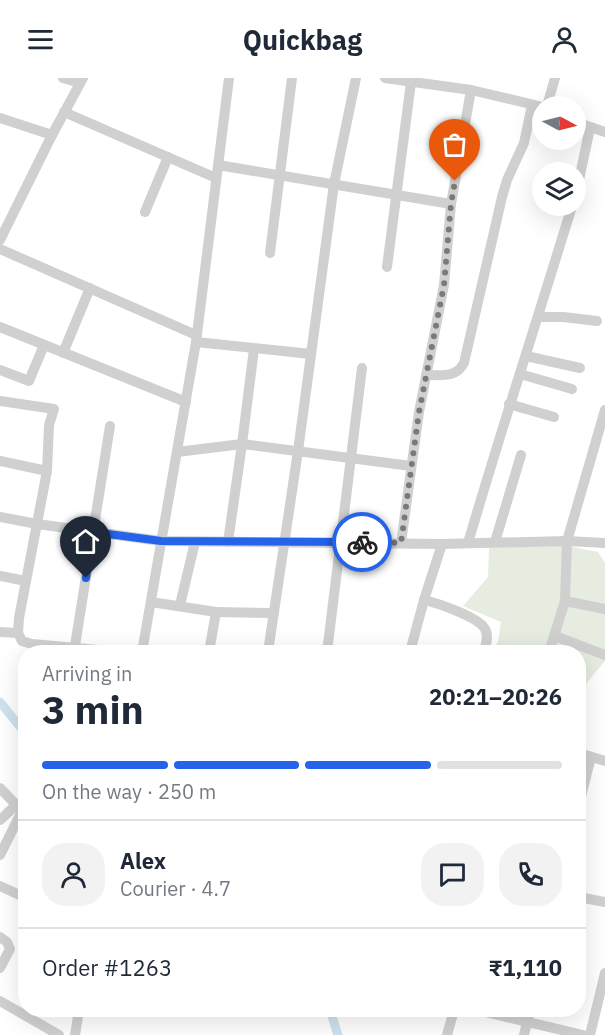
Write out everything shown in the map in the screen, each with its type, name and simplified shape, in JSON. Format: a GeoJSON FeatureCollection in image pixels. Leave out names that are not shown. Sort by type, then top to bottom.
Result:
{"type":"FeatureCollection","features":[{"type":"Feature","properties":{"kind":"street"},"geometry":{"type":"LineString","coordinates":[[0,240],[81,81],[63,78]]}},
{"type":"Feature","properties":{"kind":"street"},"geometry":{"type":"LineString","coordinates":[[143,645],[196,339],[229,78]]}},
{"type":"Feature","properties":{"kind":"street"},"geometry":{"type":"LineString","coordinates":[[270,253],[292,78]]}},
{"type":"Feature","properties":{"kind":"street"},"geometry":{"type":"LineString","coordinates":[[269,645],[298,452],[333,184],[356,78]]}},
{"type":"Feature","properties":{"kind":"street"},"geometry":{"type":"LineString","coordinates":[[385,78],[467,85],[532,103]]}},
{"type":"Feature","properties":{"kind":"street"},"geometry":{"type":"LineString","coordinates":[[546,96],[555,78]]}},
{"type":"Feature","properties":{"kind":"street"},"geometry":{"type":"LineString","coordinates":[[387,267],[397,195],[408,81]]}},
{"type":"Feature","properties":{"kind":"street"},"geometry":{"type":"LineString","coordinates":[[401,543],[426,375],[444,285],[451,204],[467,85]]}},
{"type":"Feature","properties":{"kind":"street"},"geometry":{"type":"LineString","coordinates":[[64,112],[216,178]]}},
{"type":"Feature","properties":{"kind":"street"},"geometry":{"type":"LineString","coordinates":[[0,118],[52,135]]}},
{"type":"Feature","properties":{"kind":"street"},"geometry":{"type":"LineString","coordinates":[[426,375],[453,374],[460,370],[464,363],[502,197],[509,174],[532,126]]}},
{"type":"Feature","properties":{"kind":"street"},"geometry":{"type":"LineString","coordinates":[[586,126],[605,132]]}},
{"type":"Feature","properties":{"kind":"street"},"geometry":{"type":"LineString","coordinates":[[583,162],[590,128]]}},
{"type":"Feature","properties":{"kind":"street"},"geometry":{"type":"LineString","coordinates":[[145,212],[168,157]]}},
{"type":"Feature","properties":{"kind":"street"},"geometry":{"type":"LineString","coordinates":[[218,165],[451,204]]}},
{"type":"Feature","properties":{"kind":"street"},"geometry":{"type":"LineString","coordinates":[[468,543],[509,404],[569,216]]}},
{"type":"Feature","properties":{"kind":"street"},"geometry":{"type":"LineString","coordinates":[[0,249],[90,288],[196,339],[254,349],[311,354]]}},
{"type":"Feature","properties":{"kind":"street"},"geometry":{"type":"LineString","coordinates":[[63,353],[90,288]]}},
{"type":"Feature","properties":{"kind":"street"},"geometry":{"type":"LineString","coordinates":[[538,317],[563,316],[597,321]]}},
{"type":"Feature","properties":{"kind":"street"},"geometry":{"type":"LineString","coordinates":[[0,327],[186,402]]}},
{"type":"Feature","properties":{"kind":"street"},"geometry":{"type":"LineString","coordinates":[[0,370],[29,381],[44,345]]}},
{"type":"Feature","properties":{"kind":"street"},"geometry":{"type":"LineString","coordinates":[[228,542],[254,349]]}},
{"type":"Feature","properties":{"kind":"street"},"geometry":{"type":"LineString","coordinates":[[526,356],[580,368]]}},
{"type":"Feature","properties":{"kind":"street"},"geometry":{"type":"LineString","coordinates":[[328,645],[362,368]]}},
{"type":"Feature","properties":{"kind":"street"},"geometry":{"type":"LineString","coordinates":[[520,374],[572,389]]}},
{"type":"Feature","properties":{"kind":"street"},"geometry":{"type":"LineString","coordinates":[[0,401],[54,409],[49,425],[47,471],[18,633],[22,641],[39,645]]}},
{"type":"Feature","properties":{"kind":"street"},"geometry":{"type":"LineString","coordinates":[[509,404],[554,417]]}},
{"type":"Feature","properties":{"kind":"street"},"geometry":{"type":"LineString","coordinates":[[552,645],[566,601],[567,541],[605,410]]}},
{"type":"Feature","properties":{"kind":"street"},"geometry":{"type":"LineString","coordinates":[[75,645],[110,426]]}},
{"type":"Feature","properties":{"kind":"street"},"geometry":{"type":"LineString","coordinates":[[177,452],[242,444],[411,466]]}},
{"type":"Feature","properties":{"kind":"street"},"geometry":{"type":"LineString","coordinates":[[495,543],[521,455]]}},
{"type":"Feature","properties":{"kind":"street"},"geometry":{"type":"LineString","coordinates":[[0,461],[47,471]]}},
{"type":"Feature","properties":{"kind":"street"},"geometry":{"type":"LineString","coordinates":[[0,517],[161,541],[442,544],[567,541],[605,543]]}},
{"type":"Feature","properties":{"kind":"street"},"geometry":{"type":"LineString","coordinates":[[180,605],[195,542]]}},
{"type":"Feature","properties":{"kind":"street"},"geometry":{"type":"LineString","coordinates":[[412,645],[442,544]]}},
{"type":"Feature","properties":{"kind":"street"},"geometry":{"type":"LineString","coordinates":[[0,576],[26,581]]}},
{"type":"Feature","properties":{"kind":"street"},"geometry":{"type":"LineString","coordinates":[[424,600],[449,607],[480,623],[486,630],[486,645]]}},
{"type":"Feature","properties":{"kind":"street"},"geometry":{"type":"LineString","coordinates":[[566,601],[605,609]]}},
{"type":"Feature","properties":{"kind":"street"},"geometry":{"type":"LineString","coordinates":[[151,602],[216,612],[274,613]]}},
{"type":"Feature","properties":{"kind":"street"},"geometry":{"type":"LineString","coordinates":[[209,645],[216,612]]}},
{"type":"Feature","properties":{"kind":"street"},"geometry":{"type":"LineString","coordinates":[[0,632],[18,633]]}},
{"type":"Feature","properties":{"kind":"street"},"geometry":{"type":"LineString","coordinates":[[555,636],[579,645]]}},
{"type":"Feature","properties":{"kind":"street"},"geometry":{"type":"LineString","coordinates":[[586,648],[605,655]]}},
{"type":"Feature","properties":{"kind":"street"},"geometry":{"type":"LineString","coordinates":[[586,755],[605,762]]}},
{"type":"Feature","properties":{"kind":"street"},"geometry":{"type":"LineString","coordinates":[[586,777],[591,757]]}},
{"type":"Feature","properties":{"kind":"street"},"geometry":{"type":"LineString","coordinates":[[0,788],[18,807]]}},
{"type":"Feature","properties":{"kind":"street"},"geometry":{"type":"LineString","coordinates":[[0,820],[18,811]]}},
{"type":"Feature","properties":{"kind":"street"},"geometry":{"type":"LineString","coordinates":[[0,855],[18,816]]}},
{"type":"Feature","properties":{"kind":"street"},"geometry":{"type":"LineString","coordinates":[[0,886],[18,894]]}},
{"type":"Feature","properties":{"kind":"street"},"geometry":{"type":"LineString","coordinates":[[586,898],[605,902]]}},
{"type":"Feature","properties":{"kind":"street"},"geometry":{"type":"LineString","coordinates":[[0,937],[7,942],[10,949],[0,968]]}},
{"type":"Feature","properties":{"kind":"street"},"geometry":{"type":"LineString","coordinates":[[590,1035],[605,974]]}},
{"type":"Feature","properties":{"kind":"street"},"geometry":{"type":"LineString","coordinates":[[0,1001],[18,1011]]}},
{"type":"Feature","properties":{"kind":"street"},"geometry":{"type":"LineString","coordinates":[[28,1017],[59,1035]]}},
{"type":"Feature","properties":{"kind":"street"},"geometry":{"type":"LineString","coordinates":[[75,1035],[79,1017]]}},
{"type":"Feature","properties":{"kind":"street"},"geometry":{"type":"LineString","coordinates":[[447,1035],[452,1017]]}},
{"type":"Feature","properties":{"kind":"street"},"geometry":{"type":"LineString","coordinates":[[507,1017],[583,1035]]}},
{"type":"Feature","properties":{"kind":"street"},"geometry":{"type":"LineString","coordinates":[[524,1035],[529,1017]]}},
{"type":"Feature","properties":{"kind":"shaded area"},"geometry":{"type":"Polygon","coordinates":[[[563,545],[598,552],[605,563],[605,661],[586,684],[586,645],[496,645],[501,622],[463,606],[488,577],[489,547],[563,545]]]}},
{"type":"Feature","properties":{"kind":"waterway"},"geometry":{"type":"LineString","coordinates":[[0,702],[18,724]]}},
{"type":"Feature","properties":{"kind":"waterway"},"geometry":{"type":"LineString","coordinates":[[332,1017],[338,1035]]}},
{"type":"Feature","properties":{"kind":"way so far"},"geometry":{"type":"LineString","coordinates":[[362,542],[401,543],[419,412],[444,285],[455,181]]}},
{"type":"Feature","properties":{"kind":"route"},"geometry":{"type":"LineString","coordinates":[[86,578],[93,532],[161,541],[362,542]]}}]}
